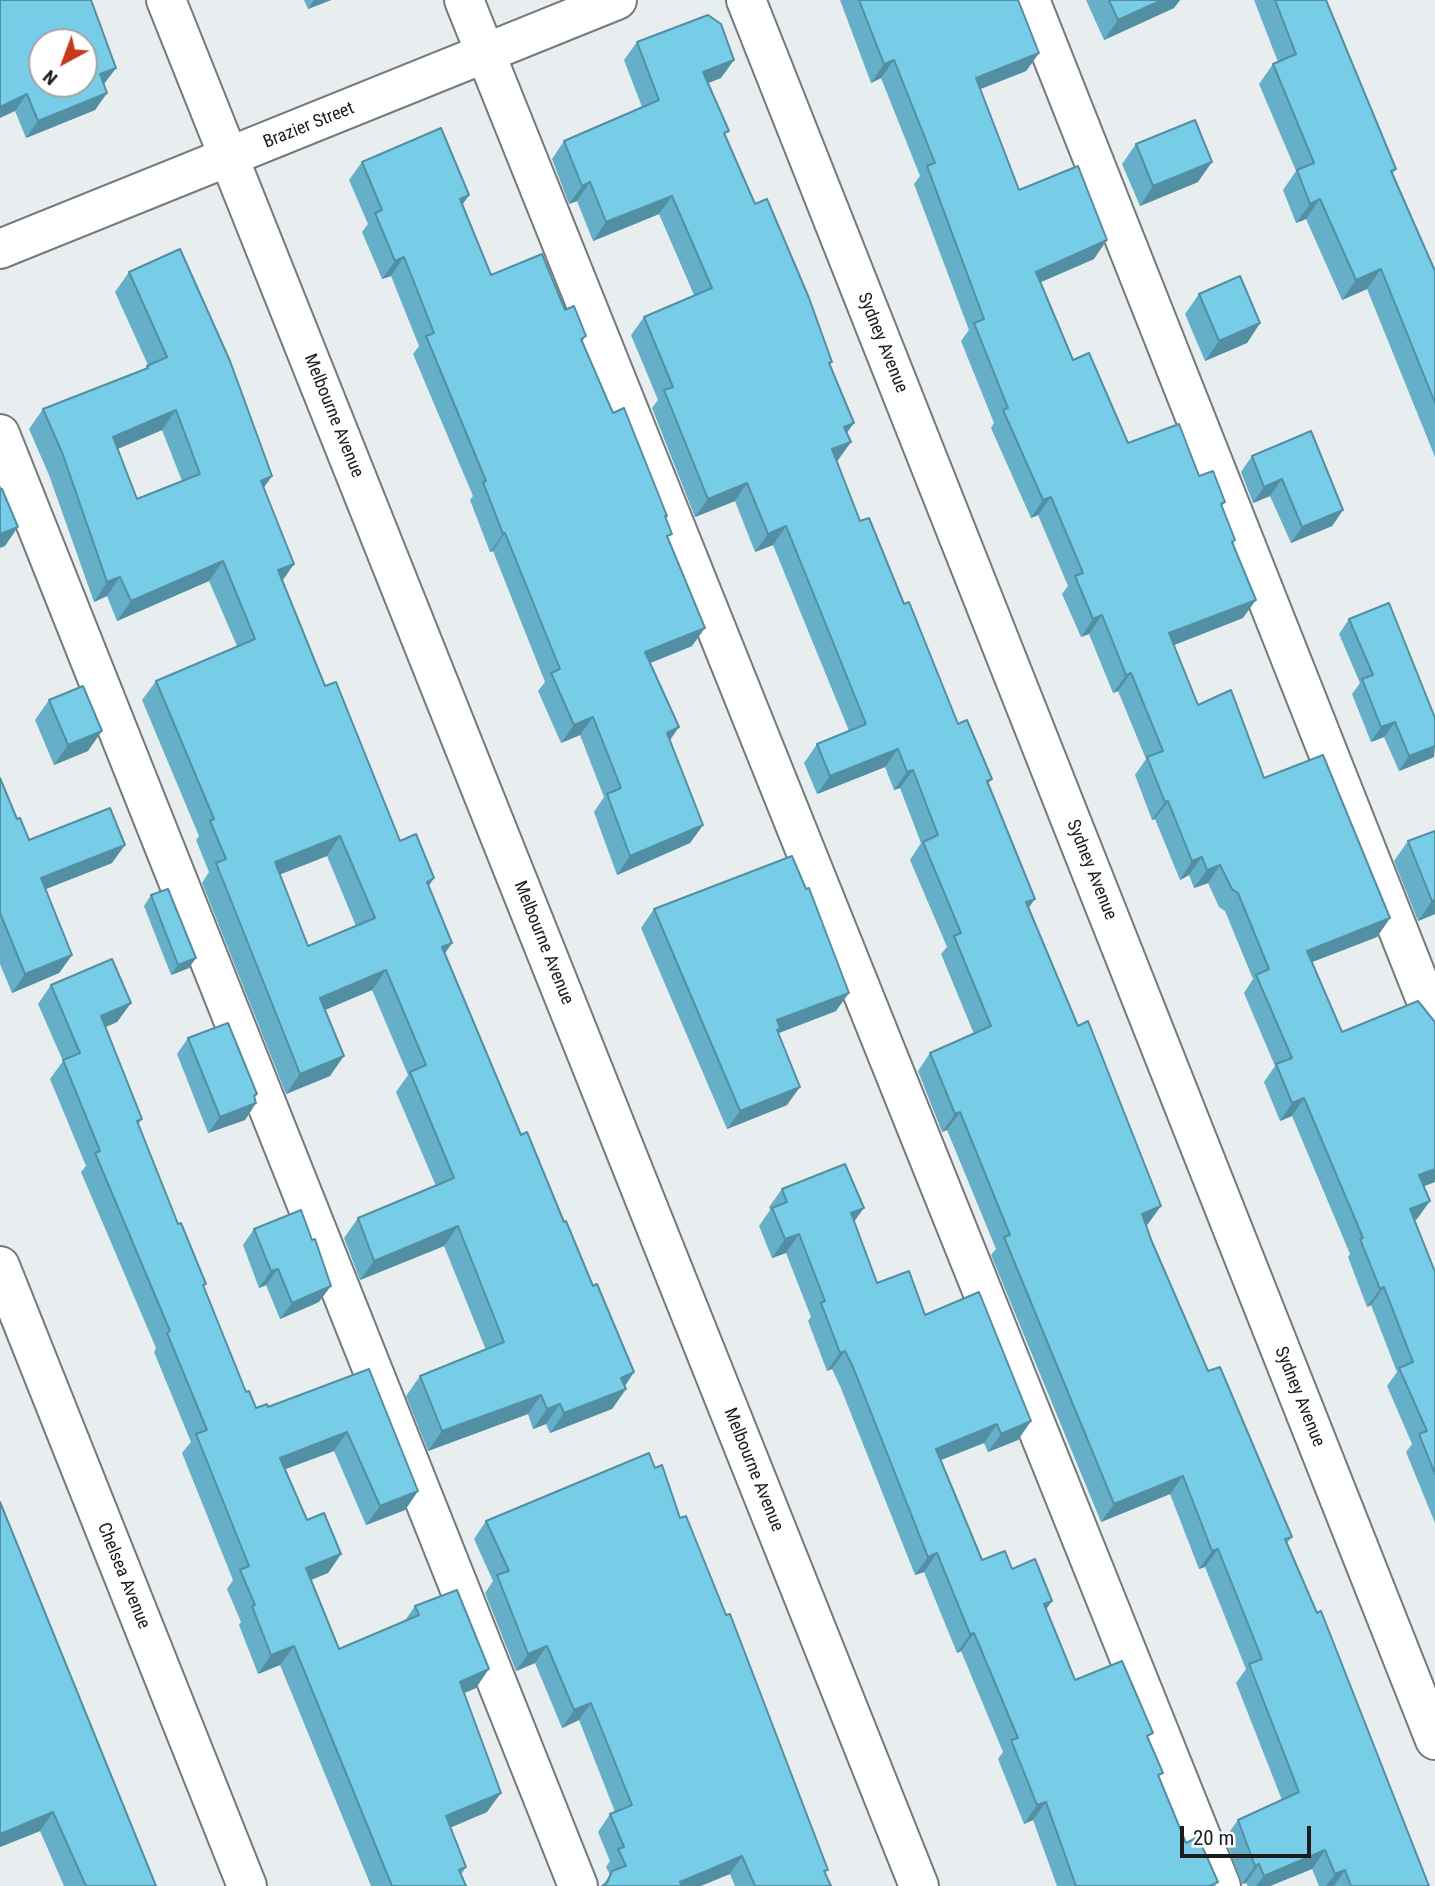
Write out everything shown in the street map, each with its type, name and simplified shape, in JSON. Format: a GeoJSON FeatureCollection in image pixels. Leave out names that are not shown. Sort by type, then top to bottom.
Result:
{"type":"FeatureCollection","features":[{"type":"Feature","properties":{"kind":"street","name":"Melbourne Avenue"},"geometry":{"type":"LineString","coordinates":[[166,0],[919,1886]]}},
{"type":"Feature","properties":{"kind":"street"},"geometry":{"type":"LineString","coordinates":[[464,0],[1220,1886]]}},
{"type":"Feature","properties":{"kind":"street","name":"Brazier Street"},"geometry":{"type":"LineString","coordinates":[[0,248],[617,0]]}},
{"type":"Feature","properties":{"kind":"street","name":"Sydney Avenue"},"geometry":{"type":"LineString","coordinates":[[746,0],[1435,1740]]}},
{"type":"Feature","properties":{"kind":"street"},"geometry":{"type":"LineString","coordinates":[[1030,0],[1435,1023]]}},
{"type":"Feature","properties":{"kind":"street"},"geometry":{"type":"LineString","coordinates":[[0,434],[578,1886]]}},
{"type":"Feature","properties":{"kind":"street","name":"Chelsea Avenue"},"geometry":{"type":"LineString","coordinates":[[0,1266],[247,1886]]}},
{"type":"Feature","properties":{"kind":"building"},"geometry":{"type":"Polygon","coordinates":[[[0,0],[91,0],[116,68],[100,74],[107,93],[98,97],[98,28],[28,28],[28,96],[27,94],[0,107],[0,0]]]}},
{"type":"Feature","properties":{"kind":"building"},"geometry":{"type":"Polygon","coordinates":[[[859,0],[1018,0],[1039,53],[976,78],[1019,190],[1078,166],[1107,240],[1036,272],[1073,360],[1089,353],[1128,443],[1179,424],[1199,476],[1213,471],[1225,502],[1221,504],[1235,540],[1232,542],[1256,600],[1169,633],[1198,705],[1231,690],[1264,778],[1323,755],[1390,918],[1307,951],[1342,1032],[1418,1001],[1435,1022],[1435,1169],[1419,1175],[1430,1201],[1410,1209],[1435,1272],[1435,1474],[1419,1434],[1427,1431],[1399,1368],[1413,1362],[1384,1287],[1380,1289],[1360,1239],[1363,1238],[1304,1098],[1292,1103],[1276,1064],[1292,1058],[1256,975],[1269,969],[1238,893],[1232,889],[1220,865],[1207,870],[1202,857],[1192,861],[1168,801],[1165,802],[1147,757],[1163,751],[1131,673],[1126,675],[1102,615],[1093,619],[1075,576],[1083,573],[1051,497],[1043,500],[1003,410],[1008,408],[974,323],[984,319],[927,166],[935,163],[894,60],[884,64],[859,0]]]}},
{"type":"Feature","properties":{"kind":"building"},"geometry":{"type":"Polygon","coordinates":[[[1109,0],[1162,0],[1118,20],[1109,0]]]}},
{"type":"Feature","properties":{"kind":"building"},"geometry":{"type":"Polygon","coordinates":[[[1275,0],[1326,0],[1396,169],[1391,171],[1435,271],[1435,403],[1381,269],[1356,280],[1320,199],[1310,204],[1297,170],[1314,163],[1273,64],[1296,54],[1275,0]]]}},
{"type":"Feature","properties":{"kind":"building"},"geometry":{"type":"Polygon","coordinates":[[[708,15],[721,24],[734,60],[703,72],[729,131],[724,133],[755,204],[767,199],[809,298],[832,362],[829,363],[854,423],[844,427],[851,442],[832,449],[860,521],[869,518],[904,604],[909,602],[958,724],[967,720],[992,779],[987,781],[1035,899],[1026,902],[1078,1026],[1088,1021],[1161,1206],[1142,1214],[1152,1242],[1208,1371],[1220,1367],[1292,1537],[1285,1539],[1317,1613],[1321,1611],[1429,1886],[1351,1886],[1345,1870],[1335,1874],[1325,1850],[1264,1876],[1259,1864],[1255,1866],[1238,1820],[1299,1792],[1249,1664],[1262,1659],[1218,1549],[1212,1551],[1183,1476],[1114,1504],[1004,1237],[1010,1235],[960,1112],[955,1114],[930,1053],[991,1026],[954,936],[961,933],[923,842],[938,835],[913,770],[907,772],[898,749],[830,776],[817,744],[866,724],[786,526],[768,534],[747,483],[708,499],[664,390],[673,387],[644,317],[712,288],[672,196],[606,222],[590,182],[582,186],[564,141],[659,100],[637,42],[708,15]]]}},
{"type":"Feature","properties":{"kind":"building"},"geometry":{"type":"Polygon","coordinates":[[[29,98],[95,98],[38,121],[29,98]]]}},
{"type":"Feature","properties":{"kind":"building"},"geometry":{"type":"Polygon","coordinates":[[[1195,120],[1212,162],[1153,186],[1136,144],[1195,120]]]}},
{"type":"Feature","properties":{"kind":"building"},"geometry":{"type":"Polygon","coordinates":[[[441,128],[469,195],[460,199],[491,275],[542,254],[565,310],[574,306],[586,336],[581,339],[613,413],[624,408],[667,516],[672,534],[667,536],[705,628],[645,652],[679,727],[667,733],[703,825],[630,856],[607,794],[621,788],[593,717],[574,725],[551,673],[560,669],[505,533],[503,534],[483,482],[486,481],[426,336],[434,333],[404,257],[395,261],[375,213],[382,210],[362,162],[441,128]]]}},
{"type":"Feature","properties":{"kind":"building"},"geometry":{"type":"Polygon","coordinates":[[[180,249],[230,361],[272,476],[261,481],[294,564],[278,570],[325,686],[336,682],[400,841],[416,834],[434,878],[427,882],[452,943],[442,947],[521,1135],[527,1132],[564,1222],[566,1221],[593,1286],[597,1284],[634,1372],[621,1378],[626,1389],[564,1413],[560,1404],[547,1409],[541,1395],[442,1431],[420,1376],[504,1342],[458,1226],[374,1261],[358,1218],[454,1178],[410,1072],[426,1065],[386,970],[320,998],[344,1056],[300,1074],[216,863],[226,859],[210,821],[214,819],[156,681],[255,639],[223,561],[131,601],[120,577],[107,582],[63,455],[43,409],[148,368],[147,366],[167,357],[129,272],[180,249]],[[176,410],[113,437],[137,499],[200,474],[176,410]],[[340,836],[275,862],[308,946],[375,918],[340,836]]]}},
{"type":"Feature","properties":{"kind":"building"},"geometry":{"type":"Polygon","coordinates":[[[1240,276],[1260,323],[1219,341],[1199,294],[1240,276]]]}},
{"type":"Feature","properties":{"kind":"building"},"geometry":{"type":"Polygon","coordinates":[[[1311,431],[1343,510],[1302,527],[1282,479],[1264,487],[1252,456],[1311,431]]]}},
{"type":"Feature","properties":{"kind":"building"},"geometry":{"type":"Polygon","coordinates":[[[2,489],[18,527],[0,534],[0,490],[2,489]]]}},
{"type":"Feature","properties":{"kind":"building"},"geometry":{"type":"Polygon","coordinates":[[[1389,603],[1435,718],[1435,746],[1409,756],[1395,722],[1381,727],[1362,679],[1373,675],[1349,619],[1389,603]]]}},
{"type":"Feature","properties":{"kind":"building"},"geometry":{"type":"Polygon","coordinates":[[[83,686],[102,731],[68,745],[49,700],[83,686]]]}},
{"type":"Feature","properties":{"kind":"building"},"geometry":{"type":"Polygon","coordinates":[[[0,778],[29,840],[110,808],[125,845],[41,878],[72,955],[25,974],[0,913],[0,778]]]}},
{"type":"Feature","properties":{"kind":"building"},"geometry":{"type":"Polygon","coordinates":[[[1435,831],[1435,900],[1432,901],[1408,841],[1435,831]]]}},
{"type":"Feature","properties":{"kind":"building"},"geometry":{"type":"Polygon","coordinates":[[[792,856],[806,889],[809,888],[849,993],[777,1020],[780,1028],[777,1030],[800,1087],[740,1111],[654,909],[792,856]]]}},
{"type":"Feature","properties":{"kind":"building"},"geometry":{"type":"Polygon","coordinates":[[[168,889],[196,958],[178,965],[151,895],[168,889]]]}},
{"type":"Feature","properties":{"kind":"building"},"geometry":{"type":"Polygon","coordinates":[[[112,959],[131,1003],[101,1016],[142,1119],[137,1121],[178,1224],[181,1223],[206,1284],[203,1285],[246,1392],[249,1391],[256,1408],[267,1404],[268,1407],[369,1369],[418,1491],[380,1506],[347,1432],[280,1458],[307,1520],[324,1513],[341,1554],[306,1568],[339,1649],[419,1615],[415,1606],[457,1590],[489,1669],[460,1682],[501,1793],[446,1816],[466,1867],[459,1870],[466,1886],[392,1886],[294,1646],[271,1655],[252,1606],[255,1605],[240,1570],[249,1566],[196,1434],[207,1430],[167,1333],[170,1331],[95,1153],[100,1151],[63,1060],[80,1053],[51,985],[112,959]]]}},
{"type":"Feature","properties":{"kind":"building"},"geometry":{"type":"Polygon","coordinates":[[[228,1023],[257,1094],[254,1096],[256,1103],[220,1117],[188,1038],[228,1023]]]}},
{"type":"Feature","properties":{"kind":"building"},"geometry":{"type":"Polygon","coordinates":[[[845,1164],[864,1208],[851,1213],[877,1283],[909,1271],[925,1315],[979,1292],[1031,1421],[1001,1434],[997,1424],[936,1449],[982,1560],[1005,1551],[1012,1569],[1035,1559],[1052,1601],[1044,1604],[1075,1680],[1122,1661],[1153,1733],[1147,1736],[1163,1773],[1158,1775],[1186,1843],[1198,1837],[1218,1882],[1210,1886],[1076,1886],[1046,1802],[1037,1805],[1011,1740],[1018,1738],[974,1633],[970,1634],[937,1553],[928,1557],[853,1367],[845,1351],[840,1353],[821,1303],[825,1301],[799,1234],[785,1239],[772,1208],[787,1202],[782,1189],[845,1164]]]}},
{"type":"Feature","properties":{"kind":"building"},"geometry":{"type":"Polygon","coordinates":[[[301,1210],[312,1240],[315,1239],[331,1286],[292,1303],[278,1269],[271,1271],[254,1229],[301,1210]]]}},
{"type":"Feature","properties":{"kind":"building"},"geometry":{"type":"Polygon","coordinates":[[[649,1453],[655,1468],[662,1465],[680,1518],[686,1516],[726,1615],[730,1614],[828,1870],[824,1871],[831,1886],[755,1886],[742,1856],[680,1882],[682,1886],[602,1886],[607,1883],[612,1871],[626,1866],[618,1849],[624,1847],[610,1814],[632,1805],[591,1703],[574,1710],[547,1646],[528,1654],[497,1575],[509,1571],[486,1521],[649,1453]]]}},
{"type":"Feature","properties":{"kind":"building"},"geometry":{"type":"Polygon","coordinates":[[[0,1502],[156,1886],[86,1886],[53,1812],[0,1834],[0,1502]]]}}]}
